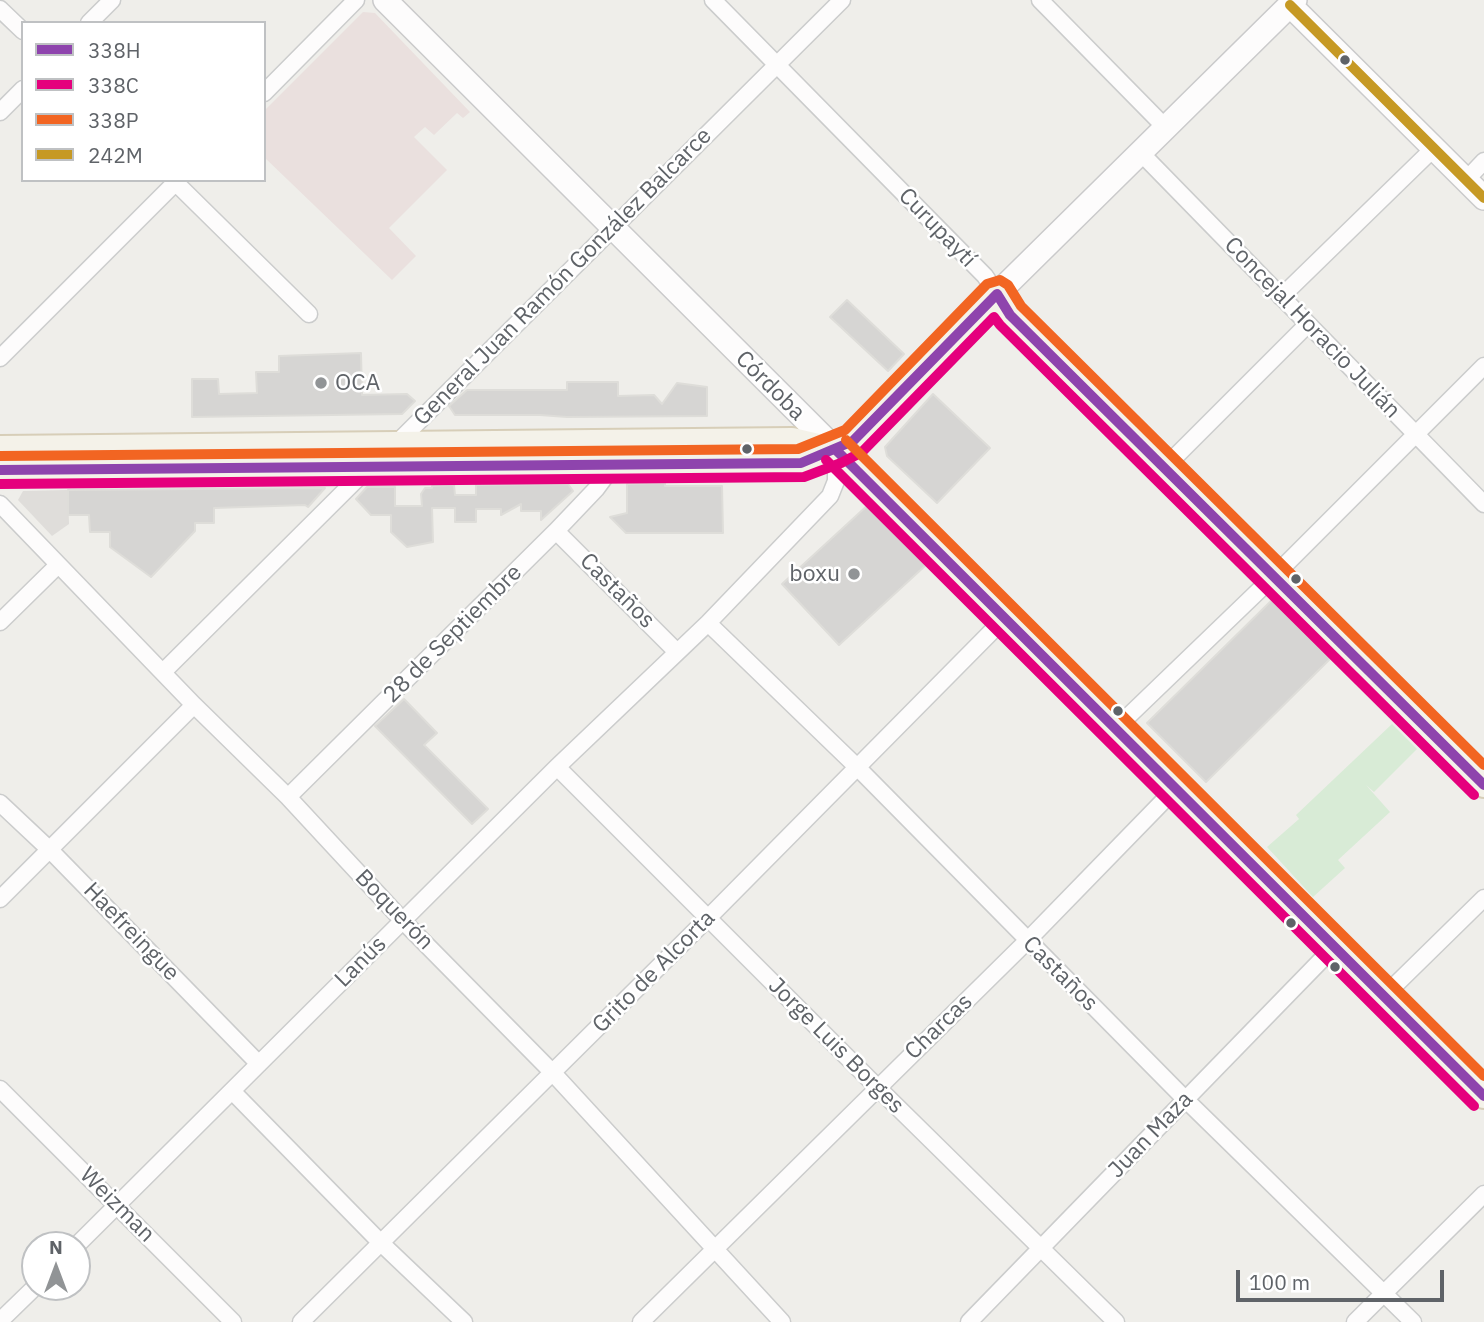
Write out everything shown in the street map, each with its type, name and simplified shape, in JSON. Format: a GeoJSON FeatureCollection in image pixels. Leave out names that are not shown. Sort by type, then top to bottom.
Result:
{"type":"FeatureCollection","features":[{"type":"Feature","properties":{"kind":"main road","name":"Córdoba"},"geometry":{"type":"LineString","coordinates":[[385,0],[1484,1096]]}},
{"type":"Feature","properties":{"kind":"main road"},"geometry":{"type":"LineString","coordinates":[[0,470],[801,463],[853,441],[997,294],[1293,2],[1484,198]]}},
{"type":"Feature","properties":{"kind":"main road","name":"Curupaytí"},"geometry":{"type":"LineString","coordinates":[[997,294],[1010,315],[1484,785]]}},
{"type":"Feature","properties":{"kind":"main road"},"geometry":{"type":"LineString","coordinates":[[0,448],[792,440],[836,450]]}},
{"type":"Feature","properties":{"kind":"street"},"geometry":{"type":"LineString","coordinates":[[91,21],[112,0]]}},
{"type":"Feature","properties":{"kind":"street"},"geometry":{"type":"LineString","coordinates":[[266,91],[356,0]]}},
{"type":"Feature","properties":{"kind":"street","name":"Curupaytí"},"geometry":{"type":"LineString","coordinates":[[713,0],[985,276],[997,294]]}},
{"type":"Feature","properties":{"kind":"street","name":"General Juan Ramón González Balcarce"},"geometry":{"type":"LineString","coordinates":[[163,672],[842,0]]}},
{"type":"Feature","properties":{"kind":"street"},"geometry":{"type":"LineString","coordinates":[[1040,0],[1165,127]]}},
{"type":"Feature","properties":{"kind":"street"},"geometry":{"type":"LineString","coordinates":[[0,9],[21,29]]}},
{"type":"Feature","properties":{"kind":"street"},"geometry":{"type":"LineString","coordinates":[[0,112],[21,91]]}},
{"type":"Feature","properties":{"kind":"street"},"geometry":{"type":"LineString","coordinates":[[1281,297],[1434,148]]}},
{"type":"Feature","properties":{"kind":"street","name":"Concejal Horacio Julián"},"geometry":{"type":"LineString","coordinates":[[1140,152],[1484,504]]}},
{"type":"Feature","properties":{"kind":"street"},"geometry":{"type":"LineString","coordinates":[[1466,180],[1484,161]]}},
{"type":"Feature","properties":{"kind":"street"},"geometry":{"type":"LineString","coordinates":[[0,358],[174,182]]}},
{"type":"Feature","properties":{"kind":"street"},"geometry":{"type":"LineString","coordinates":[[176,182],[309,314]]}},
{"type":"Feature","properties":{"kind":"street"},"geometry":{"type":"LineString","coordinates":[[1165,467],[1307,325]]}},
{"type":"Feature","properties":{"kind":"street"},"geometry":{"type":"LineString","coordinates":[[1115,729],[1275,575],[1484,366]]}},
{"type":"Feature","properties":{"kind":"street","name":"Lanús"},"geometry":{"type":"LineString","coordinates":[[91,1231],[557,767],[708,623],[830,496],[836,481],[836,450]]}},
{"type":"Feature","properties":{"kind":"street","name":"28 de Septiembre"},"geometry":{"type":"LineString","coordinates":[[288,797],[556,531],[596,489],[613,466]]}},
{"type":"Feature","properties":{"kind":"street","name":"Boquerón"},"geometry":{"type":"LineString","coordinates":[[0,505],[194,705],[288,797],[403,920],[553,1073],[782,1322]]}},
{"type":"Feature","properties":{"kind":"street","name":"Castaños"},"geometry":{"type":"LineString","coordinates":[[556,531],[677,652]]}},
{"type":"Feature","properties":{"kind":"street"},"geometry":{"type":"LineString","coordinates":[[0,622],[57,566]]}},
{"type":"Feature","properties":{"kind":"street","name":"Grito de Alcorta"},"geometry":{"type":"LineString","coordinates":[[301,1322],[708,918],[1004,619]]}},
{"type":"Feature","properties":{"kind":"street","name":"Castaños"},"geometry":{"type":"LineString","coordinates":[[708,623],[856,766],[1185,1099],[1413,1322]]}},
{"type":"Feature","properties":{"kind":"street"},"geometry":{"type":"LineString","coordinates":[[0,899],[194,705]]}},
{"type":"Feature","properties":{"kind":"street","name":"Jorge Luis Borges"},"geometry":{"type":"LineString","coordinates":[[557,767],[1116,1322]]}},
{"type":"Feature","properties":{"kind":"street","name":"Charcas"},"geometry":{"type":"LineString","coordinates":[[641,1322],[1027,941],[1175,789]]}},
{"type":"Feature","properties":{"kind":"street","name":"Haefreingue"},"geometry":{"type":"LineString","coordinates":[[0,803],[50,850],[259,1064]]}},
{"type":"Feature","properties":{"kind":"street"},"geometry":{"type":"LineString","coordinates":[[1384,996],[1484,898]]}},
{"type":"Feature","properties":{"kind":"street","name":"Juan Maza"},"geometry":{"type":"LineString","coordinates":[[969,1322],[1334,947]]}},
{"type":"Feature","properties":{"kind":"street","name":"Weizman"},"geometry":{"type":"LineString","coordinates":[[0,1089],[233,1322]]}},
{"type":"Feature","properties":{"kind":"street"},"geometry":{"type":"LineString","coordinates":[[232,1091],[464,1322]]}},
{"type":"Feature","properties":{"kind":"street"},"geometry":{"type":"LineString","coordinates":[[1355,1322],[1484,1194]]}},
{"type":"Feature","properties":{"kind":"street"},"geometry":{"type":"LineString","coordinates":[[10,1318],[24,1301]]}},
{"type":"Feature","properties":{"kind":"shaded area"},"geometry":{"type":"Polygon","coordinates":[[[363,12],[375,13],[470,112],[463,118],[457,113],[434,135],[425,127],[414,137],[447,170],[389,228],[416,256],[392,280],[266,159],[266,109],[363,12]]]}},
{"type":"Feature","properties":{"kind":"shaded area"},"geometry":{"type":"Polygon","coordinates":[[[68,490],[69,524],[52,536],[18,500],[23,491],[68,490]]]}},
{"type":"Feature","properties":{"kind":"green space"},"geometry":{"type":"Polygon","coordinates":[[[1392,724],[1417,749],[1374,792],[1366,785],[1390,812],[1338,860],[1345,868],[1313,897],[1267,847],[1299,819],[1296,815],[1392,724]]]}},
{"type":"Feature","properties":{"kind":"building"},"geometry":{"type":"Polygon","coordinates":[[[847,300],[904,354],[888,371],[830,317],[847,300]]]}},
{"type":"Feature","properties":{"kind":"building"},"geometry":{"type":"Polygon","coordinates":[[[361,353],[362,395],[407,394],[415,401],[402,414],[192,417],[192,379],[218,379],[219,394],[257,393],[256,372],[279,372],[279,356],[361,353]]]}},
{"type":"Feature","properties":{"kind":"building"},"geometry":{"type":"Polygon","coordinates":[[[567,382],[618,382],[618,396],[654,395],[662,404],[677,383],[707,387],[707,416],[455,415],[449,406],[467,390],[567,390],[567,382]]]}},
{"type":"Feature","properties":{"kind":"building"},"geometry":{"type":"Polygon","coordinates":[[[933,394],[990,448],[937,503],[887,456],[885,447],[933,394]]]}},
{"type":"Feature","properties":{"kind":"building"},"geometry":{"type":"Polygon","coordinates":[[[665,483],[665,486],[722,486],[723,533],[626,533],[610,517],[627,513],[627,484],[665,483]]]}},
{"type":"Feature","properties":{"kind":"building"},"geometry":{"type":"Polygon","coordinates":[[[568,484],[573,491],[541,520],[541,511],[521,511],[521,504],[501,515],[501,509],[476,509],[476,522],[455,522],[455,508],[432,508],[433,542],[407,547],[391,532],[391,515],[371,515],[356,499],[367,487],[395,487],[395,506],[422,506],[421,494],[425,488],[432,486],[454,485],[455,495],[476,495],[476,485],[568,484]]]}},
{"type":"Feature","properties":{"kind":"building"},"geometry":{"type":"Polygon","coordinates":[[[325,488],[308,507],[214,508],[214,523],[195,523],[195,531],[151,577],[110,547],[110,532],[90,532],[89,515],[68,515],[68,490],[325,488]]]}},
{"type":"Feature","properties":{"kind":"building","name":"boxu"},"geometry":{"type":"Polygon","coordinates":[[[869,504],[926,565],[839,645],[782,584],[869,504]]]}},
{"type":"Feature","properties":{"kind":"building"},"geometry":{"type":"Polygon","coordinates":[[[1273,599],[1331,658],[1206,782],[1147,723],[1273,599]]]}},
{"type":"Feature","properties":{"kind":"building"},"geometry":{"type":"Polygon","coordinates":[[[404,699],[437,733],[424,745],[488,809],[472,824],[375,726],[404,699]]]}},
{"type":"Feature","properties":{"kind":"transit line","name":"242M"},"geometry":{"type":"LineString","coordinates":[[1290,5],[1484,198]]}},
{"type":"Feature","properties":{"kind":"transit line","name":"338P"},"geometry":{"type":"LineString","coordinates":[[0,456],[798,449],[845,430],[987,284],[1000,280],[1008,285],[1021,306],[1484,765]]}},
{"type":"Feature","properties":{"kind":"transit line","name":"338H"},"geometry":{"type":"LineString","coordinates":[[0,470],[801,463],[853,441],[997,294],[1010,315],[1484,785]]}},
{"type":"Feature","properties":{"kind":"transit line","name":"338C"},"geometry":{"type":"LineString","coordinates":[[0,484],[804,477],[862,452],[994,317],[1474,795]]}},
{"type":"Feature","properties":{"kind":"transit line","name":"338P"},"geometry":{"type":"LineString","coordinates":[[846,440],[1484,1076]]}},
{"type":"Feature","properties":{"kind":"transit line","name":"338H"},"geometry":{"type":"LineString","coordinates":[[836,450],[1484,1096]]}},
{"type":"Feature","properties":{"kind":"transit line","name":"338C"},"geometry":{"type":"LineString","coordinates":[[826,460],[1474,1106]]}},
{"type":"Feature","properties":{"kind":"place","name":"OCA"},"geometry":{"type":"Point","coordinates":[321,383]}},
{"type":"Feature","properties":{"kind":"place","name":"boxu"},"geometry":{"type":"Point","coordinates":[854,574]}}]}
